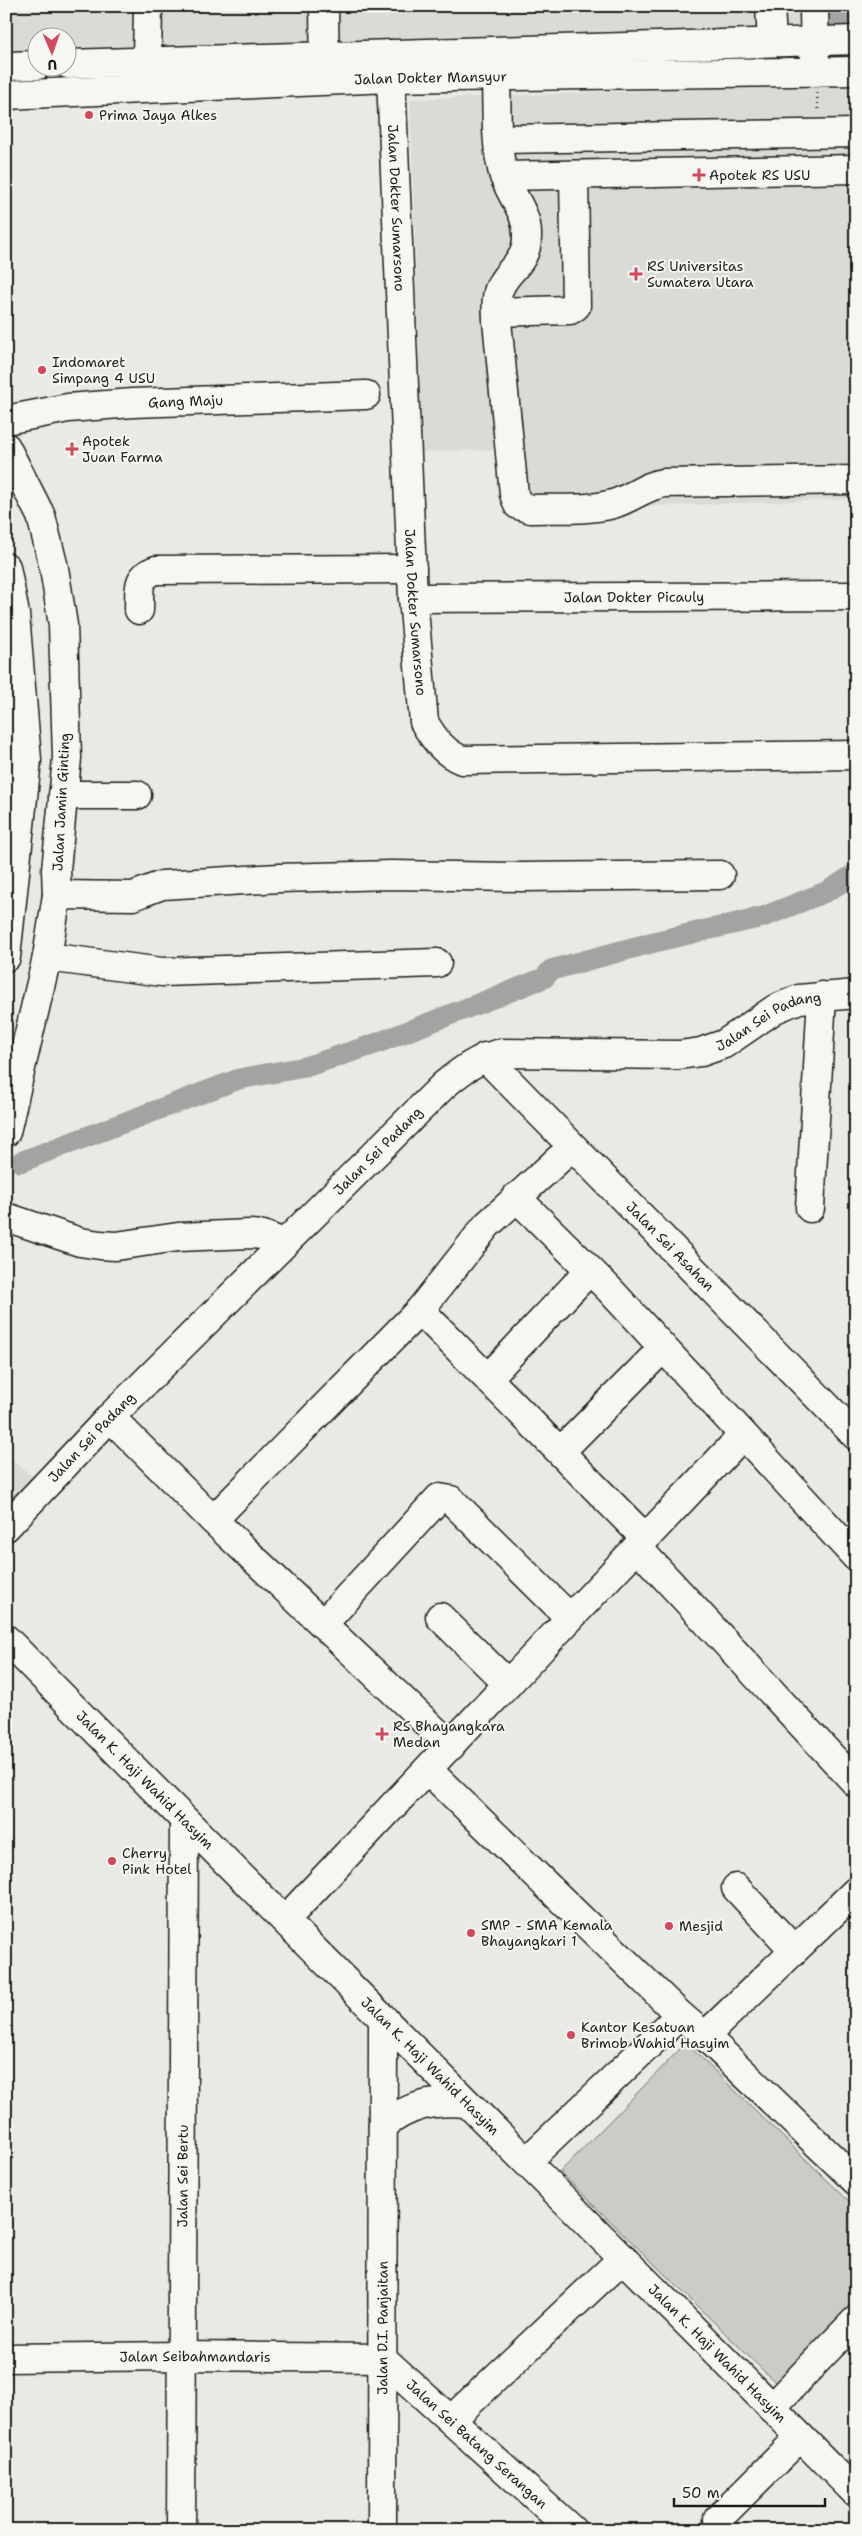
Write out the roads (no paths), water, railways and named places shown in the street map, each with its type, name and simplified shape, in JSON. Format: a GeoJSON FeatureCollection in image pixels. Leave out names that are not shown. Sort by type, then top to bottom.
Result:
{"type":"FeatureCollection","features":[{"type":"Feature","properties":{"kind":"street"},"geometry":{"type":"LineString","coordinates":[[147,62],[148,6]]}},
{"type":"Feature","properties":{"kind":"street"},"geometry":{"type":"LineString","coordinates":[[324,6],[325,69]]}},
{"type":"Feature","properties":{"kind":"street"},"geometry":{"type":"LineString","coordinates":[[770,6],[772,42]]}},
{"type":"Feature","properties":{"kind":"street"},"geometry":{"type":"LineString","coordinates":[[814,6],[816,72]]}},
{"type":"Feature","properties":{"kind":"street","name":"Jalan Dokter Mansyur"},"geometry":{"type":"LineString","coordinates":[[6,95],[325,69],[772,42],[856,40]]}},
{"type":"Feature","properties":{"kind":"street","name":"Jalan Dokter Mansyur"},"geometry":{"type":"LineString","coordinates":[[78,64],[147,62],[325,69]]}},
{"type":"Feature","properties":{"kind":"street"},"geometry":{"type":"LineString","coordinates":[[6,66],[28,65]]}},
{"type":"Feature","properties":{"kind":"street","name":"Jalan Dokter Mansyur"},"geometry":{"type":"LineString","coordinates":[[390,66],[496,77],[856,71]]}},
{"type":"Feature","properties":{"kind":"street","name":"Jalan Dokter Sumarsono"},"geometry":{"type":"LineString","coordinates":[[390,66],[413,598],[424,722],[432,736],[450,755],[462,760],[856,755]]}},
{"type":"Feature","properties":{"kind":"street"},"geometry":{"type":"LineString","coordinates":[[496,77],[499,139],[504,176],[520,204],[527,229],[527,240],[523,256],[500,286],[497,312],[514,494],[518,505],[524,508],[611,504],[658,484],[856,480]]}},
{"type":"Feature","properties":{"kind":"street"},"geometry":{"type":"LineString","coordinates":[[499,139],[856,133]]}},
{"type":"Feature","properties":{"kind":"street"},"geometry":{"type":"LineString","coordinates":[[504,176],[856,169]]}},
{"type":"Feature","properties":{"kind":"street"},"geometry":{"type":"LineString","coordinates":[[497,312],[570,310],[576,306],[574,175]]}},
{"type":"Feature","properties":{"kind":"street","name":"Gang Maju"},"geometry":{"type":"LineString","coordinates":[[6,420],[68,408],[133,403],[366,396]]}},
{"type":"Feature","properties":{"kind":"street","name":"Jalan Jamin Ginting"},"geometry":{"type":"LineString","coordinates":[[6,447],[41,516],[54,568],[63,625],[67,758],[56,870],[57,895],[47,957],[6,1132]]}},
{"type":"Feature","properties":{"kind":"street"},"geometry":{"type":"LineString","coordinates":[[6,567],[12,646],[27,760],[7,954],[47,957],[162,972],[437,963]]}},
{"type":"Feature","properties":{"kind":"street"},"geometry":{"type":"LineString","coordinates":[[139,610],[140,581],[144,575],[156,570],[412,569]]}},
{"type":"Feature","properties":{"kind":"street","name":"Jalan Dokter Picauly"},"geometry":{"type":"LineString","coordinates":[[413,598],[856,596]]}},
{"type":"Feature","properties":{"kind":"street"},"geometry":{"type":"LineString","coordinates":[[63,796],[137,795]]}},
{"type":"Feature","properties":{"kind":"street"},"geometry":{"type":"LineString","coordinates":[[57,895],[133,896],[162,885],[279,878],[392,875],[522,877],[720,875]]}},
{"type":"Feature","properties":{"kind":"street","name":"Jalan Sei Padang"},"geometry":{"type":"LineString","coordinates":[[6,1527],[110,1417],[444,1085],[463,1069],[484,1057],[502,1053],[679,1055],[701,1052],[724,1044],[775,1009],[799,999],[856,994]]}},
{"type":"Feature","properties":{"kind":"street"},"geometry":{"type":"LineString","coordinates":[[810,1208],[822,996]]}},
{"type":"Feature","properties":{"kind":"street","name":"Jalan Sei Asahan"},"geometry":{"type":"LineString","coordinates":[[484,1057],[856,1436]]}},
{"type":"Feature","properties":{"kind":"street"},"geometry":{"type":"LineString","coordinates":[[213,1520],[420,1310],[487,1225],[559,1159]]}},
{"type":"Feature","properties":{"kind":"street"},"geometry":{"type":"LineString","coordinates":[[516,1197],[588,1271],[609,1289],[856,1557]]}},
{"type":"Feature","properties":{"kind":"street"},"geometry":{"type":"LineString","coordinates":[[6,1217],[80,1242],[100,1245],[116,1246],[178,1237],[250,1234],[263,1235],[284,1243]]}},
{"type":"Feature","properties":{"kind":"street"},"geometry":{"type":"LineString","coordinates":[[488,1378],[588,1271]]}},
{"type":"Feature","properties":{"kind":"street"},"geometry":{"type":"LineString","coordinates":[[420,1310],[561,1451],[856,1783]]}},
{"type":"Feature","properties":{"kind":"street"},"geometry":{"type":"LineString","coordinates":[[561,1451],[663,1348]]}},
{"type":"Feature","properties":{"kind":"street"},"geometry":{"type":"LineString","coordinates":[[110,1417],[213,1520],[451,1746]]}},
{"type":"Feature","properties":{"kind":"street"},"geometry":{"type":"LineString","coordinates":[[286,1919],[743,1435]]}},
{"type":"Feature","properties":{"kind":"street"},"geometry":{"type":"LineString","coordinates":[[323,1624],[439,1498],[451,1500],[570,1618]]}},
{"type":"Feature","properties":{"kind":"street"},"geometry":{"type":"LineString","coordinates":[[440,1616],[508,1684]]}},
{"type":"Feature","properties":{"kind":"street","name":"Jalan K. Haji Wahid Hasyim"},"geometry":{"type":"LineString","coordinates":[[6,1639],[184,1822],[286,1919],[466,2103],[528,2161],[856,2493]]}},
{"type":"Feature","properties":{"kind":"street"},"geometry":{"type":"LineString","coordinates":[[428,1770],[680,2015],[705,2036],[856,2181]]}},
{"type":"Feature","properties":{"kind":"street","name":"Jalan Sei Bertu"},"geometry":{"type":"LineString","coordinates":[[181,2530],[180,2356],[184,1822]]}},
{"type":"Feature","properties":{"kind":"street"},"geometry":{"type":"LineString","coordinates":[[736,1888],[794,1950]]}},
{"type":"Feature","properties":{"kind":"street"},"geometry":{"type":"LineString","coordinates":[[705,2036],[856,1891]]}},
{"type":"Feature","properties":{"kind":"street"},"geometry":{"type":"LineString","coordinates":[[528,2161],[680,2015]]}},
{"type":"Feature","properties":{"kind":"street","name":"Jalan D.I. Panjaitan"},"geometry":{"type":"LineString","coordinates":[[382,2530],[383,2018]]}},
{"type":"Feature","properties":{"kind":"street"},"geometry":{"type":"LineString","coordinates":[[383,2126],[395,2116],[415,2106],[444,2101],[466,2103]]}},
{"type":"Feature","properties":{"kind":"street"},"geometry":{"type":"LineString","coordinates":[[452,2419],[623,2258]]}},
{"type":"Feature","properties":{"kind":"street"},"geometry":{"type":"LineString","coordinates":[[771,2408],[856,2320]]}},
{"type":"Feature","properties":{"kind":"street","name":"Jalan Seibahmandaris"},"geometry":{"type":"LineString","coordinates":[[6,2358],[180,2356],[382,2358]]}},
{"type":"Feature","properties":{"kind":"street","name":"Jalan Sei Batang Serangan"},"geometry":{"type":"LineString","coordinates":[[382,2358],[452,2419],[572,2530]]}},
{"type":"Feature","properties":{"kind":"street"},"geometry":{"type":"LineString","coordinates":[[718,2519],[800,2436]]}},
{"type":"Feature","properties":{"kind":"waterway"},"geometry":{"type":"LineString","coordinates":[[20,1162],[239,1079],[305,1067],[375,1044],[544,978],[551,970],[658,941],[763,917],[828,891],[856,873]]}},
{"type":"Feature","properties":{"kind":"place","name":"Prima Jaya Alkes"},"geometry":{"type":"Point","coordinates":[89,115]}},
{"type":"Feature","properties":{"kind":"place","name":"Apotek RS USU"},"geometry":{"type":"Point","coordinates":[699,175]}},
{"type":"Feature","properties":{"kind":"place","name":"RS Universitas Sumatera Utara"},"geometry":{"type":"Point","coordinates":[636,274]}},
{"type":"Feature","properties":{"kind":"place","name":"Indomaret Simpang 4 USU"},"geometry":{"type":"Point","coordinates":[42,370]}},
{"type":"Feature","properties":{"kind":"place","name":"Apotek Juan Farma"},"geometry":{"type":"Point","coordinates":[72,449]}},
{"type":"Feature","properties":{"kind":"place","name":"RS Bhayangkara Medan"},"geometry":{"type":"Point","coordinates":[382,1734]}},
{"type":"Feature","properties":{"kind":"place","name":"Cherry Pink Hotel"},"geometry":{"type":"Point","coordinates":[112,1861]}},
{"type":"Feature","properties":{"kind":"place","name":"Mesjid"},"geometry":{"type":"Point","coordinates":[669,1926]}},
{"type":"Feature","properties":{"kind":"place","name":"SMP - SMA Kemala Bhayangkari 1"},"geometry":{"type":"Point","coordinates":[471,1933]}},
{"type":"Feature","properties":{"kind":"place","name":"Kantor Kesatuan Brimob Wahid Hasyim"},"geometry":{"type":"Point","coordinates":[571,2035]}}]}
